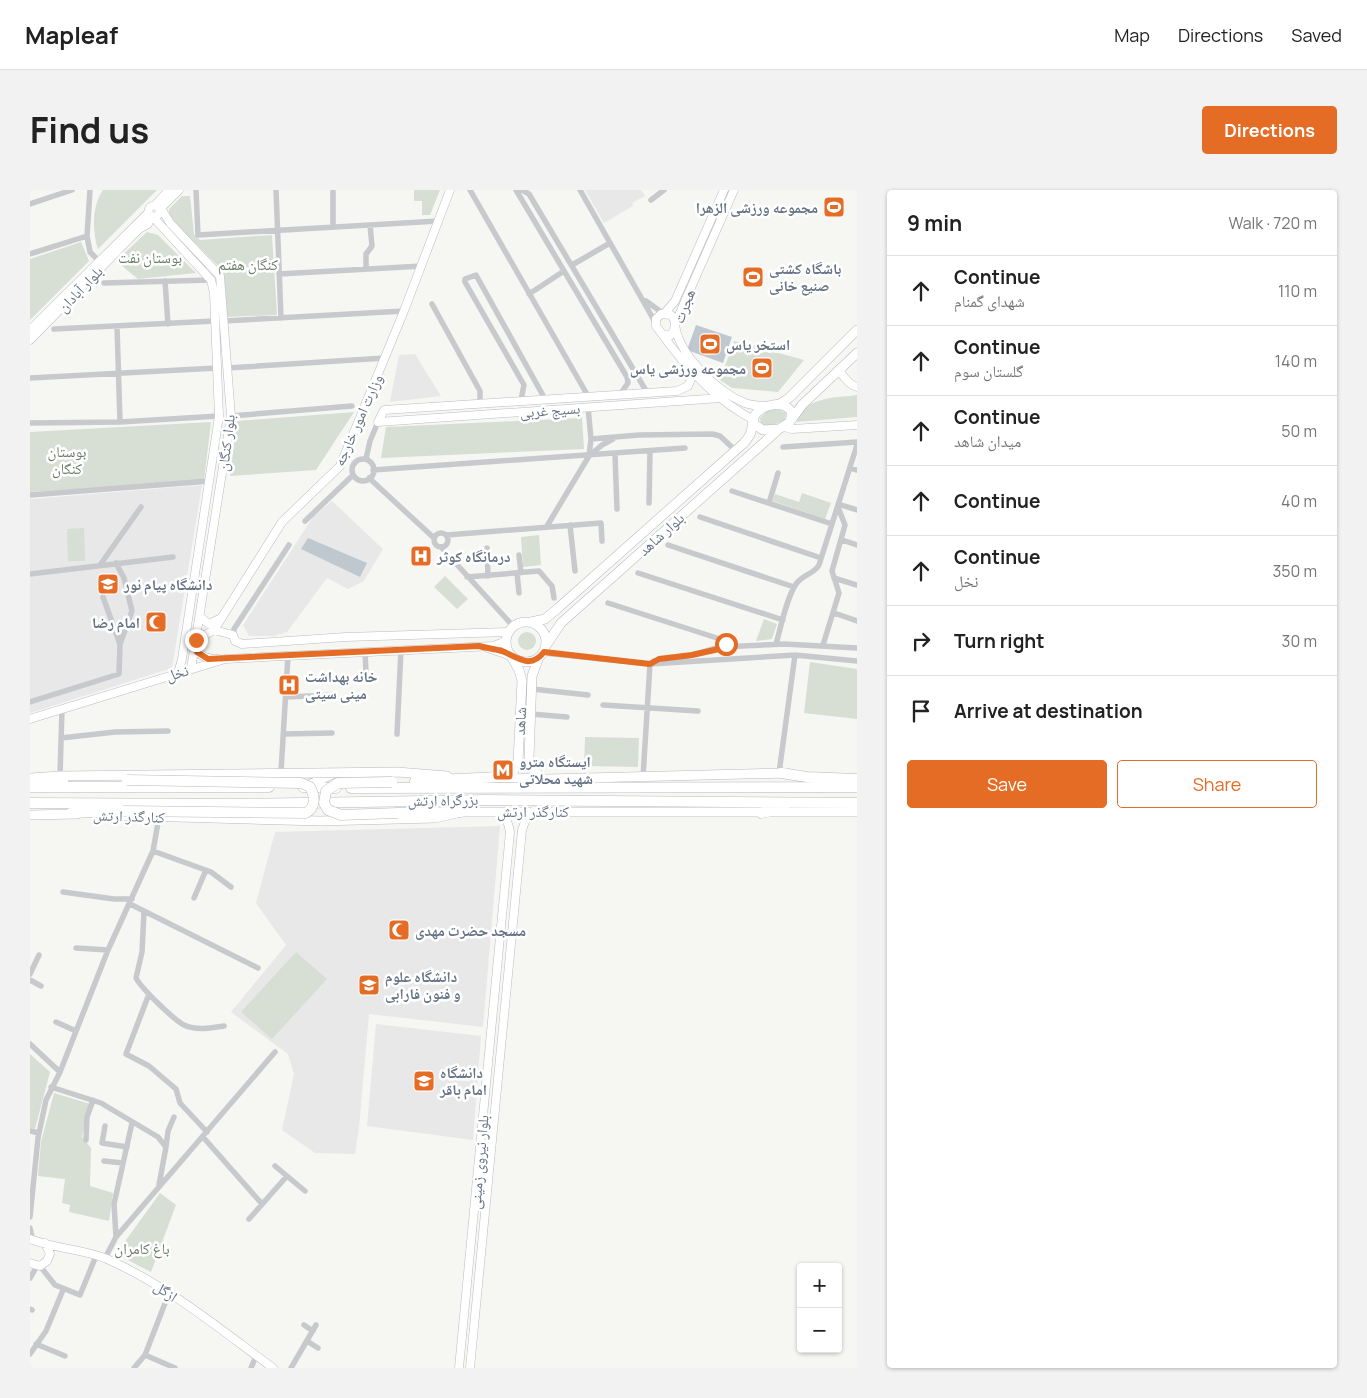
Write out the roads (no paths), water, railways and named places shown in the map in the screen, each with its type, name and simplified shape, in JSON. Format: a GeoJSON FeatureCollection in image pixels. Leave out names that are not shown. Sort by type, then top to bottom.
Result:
{"type":"FeatureCollection","features":[{"type":"Feature","properties":{"kind":"highway"},"geometry":{"type":"LineString","coordinates":[[780,773],[807,777],[857,777]]}},
{"type":"Feature","properties":{"kind":"highway"},"geometry":{"type":"LineString","coordinates":[[43,778],[54,781],[127,780],[301,783],[310,787],[314,801],[311,809],[306,813],[123,811],[70,813]]}},
{"type":"Feature","properties":{"kind":"highway"},"geometry":{"type":"LineString","coordinates":[[461,812],[338,814],[328,810],[324,803],[326,791],[336,784],[499,778]]}},
{"type":"Feature","properties":{"kind":"highway","name":"بزرگراه ارتش"},"geometry":{"type":"LineString","coordinates":[[30,787],[857,787]]}},
{"type":"Feature","properties":{"kind":"highway","name":"بزرگراه ارتش"},"geometry":{"type":"LineString","coordinates":[[30,803],[232,804],[420,801],[857,803]]}},
{"type":"Feature","properties":{"kind":"highway"},"geometry":{"type":"LineString","coordinates":[[761,812],[784,808],[857,808]]}},
{"type":"Feature","properties":{"kind":"main road"},"geometry":{"type":"LineString","coordinates":[[158,206],[169,190]]}},
{"type":"Feature","properties":{"kind":"main road"},"geometry":{"type":"LineString","coordinates":[[158,206],[179,190]]}},
{"type":"Feature","properties":{"kind":"main road","name":"وزارت امور خارجه"},"geometry":{"type":"LineString","coordinates":[[214,630],[282,522],[340,466],[422,266],[450,190]]}},
{"type":"Feature","properties":{"kind":"main road","name":"هجرت"},"geometry":{"type":"LineString","coordinates":[[664,314],[675,301],[724,190]]}},
{"type":"Feature","properties":{"kind":"main road","name":"هجرت"},"geometry":{"type":"LineString","coordinates":[[734,190],[675,324],[677,336],[682,347],[722,389],[746,403],[774,405]]}},
{"type":"Feature","properties":{"kind":"main road","name":"بلوار آبادان"},"geometry":{"type":"LineString","coordinates":[[30,330],[151,216],[158,206]]}},
{"type":"Feature","properties":{"kind":"main road","name":"بلوار کنگان"},"geometry":{"type":"LineString","coordinates":[[158,206],[170,223],[220,276],[231,416],[191,668]]}},
{"type":"Feature","properties":{"kind":"main road"},"geometry":{"type":"LineString","coordinates":[[151,216],[212,280]]}},
{"type":"Feature","properties":{"kind":"main road","name":"بلوار آبادان"},"geometry":{"type":"LineString","coordinates":[[30,340],[101,263]]}},
{"type":"Feature","properties":{"kind":"main road","name":"بلوار کنگان"},"geometry":{"type":"LineString","coordinates":[[178,673],[193,591],[219,416],[212,280]]}},
{"type":"Feature","properties":{"kind":"main road"},"geometry":{"type":"LineString","coordinates":[[664,314],[671,315],[675,324],[675,331],[670,336],[662,334],[657,329],[655,322],[658,316],[664,314]]}},
{"type":"Feature","properties":{"kind":"main road"},"geometry":{"type":"LineString","coordinates":[[215,322],[224,321]]}},
{"type":"Feature","properties":{"kind":"main road"},"geometry":{"type":"LineString","coordinates":[[857,330],[789,398],[759,412],[754,422],[763,430],[786,425],[857,420]]}},
{"type":"Feature","properties":{"kind":"main road","name":"هجرت"},"geometry":{"type":"LineString","coordinates":[[662,334],[693,374],[754,422]]}},
{"type":"Feature","properties":{"kind":"main road","name":"بلوار شاهد"},"geometry":{"type":"LineString","coordinates":[[543,651],[562,623],[786,425],[802,405],[857,352]]}},
{"type":"Feature","properties":{"kind":"main road"},"geometry":{"type":"LineString","coordinates":[[842,368],[841,373],[844,378],[852,386],[857,387]]}},
{"type":"Feature","properties":{"kind":"main road","name":"بسیج غربی"},"geometry":{"type":"LineString","coordinates":[[378,422],[384,410],[521,400],[648,394],[684,389],[692,380],[693,374]]}},
{"type":"Feature","properties":{"kind":"main road"},"geometry":{"type":"LineString","coordinates":[[588,396],[588,407]]}},
{"type":"Feature","properties":{"kind":"main road","name":"بسیج غربی"},"geometry":{"type":"LineString","coordinates":[[378,422],[722,398]]}},
{"type":"Feature","properties":{"kind":"main road"},"geometry":{"type":"LineString","coordinates":[[774,405],[790,408],[786,425]]}},
{"type":"Feature","properties":{"kind":"main road"},"geometry":{"type":"LineString","coordinates":[[219,416],[231,416]]}},
{"type":"Feature","properties":{"kind":"main road","name":"بلوار شاهد"},"geometry":{"type":"LineString","coordinates":[[531,622],[544,619],[557,610],[736,451],[752,434],[754,422]]}},
{"type":"Feature","properties":{"kind":"main road"},"geometry":{"type":"LineString","coordinates":[[786,425],[792,430],[857,425]]}},
{"type":"Feature","properties":{"kind":"main road"},"geometry":{"type":"LineString","coordinates":[[193,591],[204,594]]}},
{"type":"Feature","properties":{"kind":"main road"},"geometry":{"type":"LineString","coordinates":[[200,617],[210,624],[221,618]]}},
{"type":"Feature","properties":{"kind":"main road"},"geometry":{"type":"LineString","coordinates":[[531,622],[545,632],[543,651],[524,662],[499,650],[479,646],[500,644],[518,623],[531,622]]}},
{"type":"Feature","properties":{"kind":"main road"},"geometry":{"type":"LineString","coordinates":[[182,659],[184,663],[188,664],[195,648],[214,630],[233,635],[235,641],[242,644],[346,637],[509,632]]}},
{"type":"Feature","properties":{"kind":"main road"},"geometry":{"type":"LineString","coordinates":[[509,632],[506,644],[511,656]]}},
{"type":"Feature","properties":{"kind":"main road","name":"نخل"},"geometry":{"type":"LineString","coordinates":[[30,719],[225,659],[288,654],[479,646]]}},
{"type":"Feature","properties":{"kind":"main road"},"geometry":{"type":"LineString","coordinates":[[195,648],[197,652],[208,659],[225,659]]}},
{"type":"Feature","properties":{"kind":"main road","name":"شاهد"},"geometry":{"type":"LineString","coordinates":[[543,651],[535,665],[529,758],[534,772],[547,779]]}},
{"type":"Feature","properties":{"kind":"main road","name":"شاهد"},"geometry":{"type":"LineString","coordinates":[[499,778],[512,773],[519,758],[522,682],[518,666],[511,656]]}},
{"type":"Feature","properties":{"kind":"main road"},"geometry":{"type":"LineString","coordinates":[[519,758],[524,762],[529,758]]}},
{"type":"Feature","properties":{"kind":"main road"},"geometry":{"type":"LineString","coordinates":[[30,778],[280,772],[397,772],[547,779],[780,773],[857,777]]}},
{"type":"Feature","properties":{"kind":"main road"},"geometry":{"type":"LineString","coordinates":[[302,788],[336,773]]}},
{"type":"Feature","properties":{"kind":"main road"},"geometry":{"type":"LineString","coordinates":[[420,801],[461,812]]}},
{"type":"Feature","properties":{"kind":"main road"},"geometry":{"type":"LineString","coordinates":[[584,801],[694,812]]}},
{"type":"Feature","properties":{"kind":"main road","name":"بلوار نیروی زمینی"},"geometry":{"type":"LineString","coordinates":[[470,1368],[522,830],[526,818],[534,811]]}},
{"type":"Feature","properties":{"kind":"main road","name":"کنارگذر ارتش"},"geometry":{"type":"LineString","coordinates":[[30,813],[320,821],[436,818],[461,812],[857,812]]}},
{"type":"Feature","properties":{"kind":"main road"},"geometry":{"type":"LineString","coordinates":[[496,812],[505,816],[510,832]]}},
{"type":"Feature","properties":{"kind":"main road"},"geometry":{"type":"LineString","coordinates":[[510,832],[512,824],[516,821],[521,824],[522,830]]}},
{"type":"Feature","properties":{"kind":"main road","name":"بلوار نیروی زمینی"},"geometry":{"type":"LineString","coordinates":[[459,1368],[510,832]]}},
{"type":"Feature","properties":{"kind":"main road"},"geometry":{"type":"LineString","coordinates":[[502,926],[513,927]]}},
{"type":"Feature","properties":{"kind":"main road","name":"ازگل"},"geometry":{"type":"LineString","coordinates":[[31,1241],[105,1258],[141,1275],[170,1293],[273,1368]]}},
{"type":"Feature","properties":{"kind":"main road"},"geometry":{"type":"LineString","coordinates":[[36,1265],[49,1258],[49,1250],[45,1243]]}},
{"type":"Feature","properties":{"kind":"main road"},"geometry":{"type":"LineString","coordinates":[[467,1287],[477,1288]]}},
{"type":"Feature","properties":{"kind":"street"},"geometry":{"type":"LineString","coordinates":[[30,204],[72,190]]}},
{"type":"Feature","properties":{"kind":"street"},"geometry":{"type":"LineString","coordinates":[[90,190],[87,236],[90,252],[101,263]]}},
{"type":"Feature","properties":{"kind":"street"},"geometry":{"type":"LineString","coordinates":[[196,190],[198,235],[438,221]]}},
{"type":"Feature","properties":{"kind":"street"},"geometry":{"type":"LineString","coordinates":[[276,190],[281,318]]}},
{"type":"Feature","properties":{"kind":"street"},"geometry":{"type":"LineString","coordinates":[[333,190],[333,227]]}},
{"type":"Feature","properties":{"kind":"street"},"geometry":{"type":"LineString","coordinates":[[470,190],[588,396]]}},
{"type":"Feature","properties":{"kind":"street"},"geometry":{"type":"LineString","coordinates":[[516,190],[627,376],[628,383],[621,394]]}},
{"type":"Feature","properties":{"kind":"street"},"geometry":{"type":"LineString","coordinates":[[522,190],[529,194],[648,394]]}},
{"type":"Feature","properties":{"kind":"street"},"geometry":{"type":"LineString","coordinates":[[580,190],[642,296],[655,322]]}},
{"type":"Feature","properties":{"kind":"street"},"geometry":{"type":"LineString","coordinates":[[651,200],[664,190]]}},
{"type":"Feature","properties":{"kind":"street"},"geometry":{"type":"LineString","coordinates":[[366,269],[366,254],[372,246],[370,225]]}},
{"type":"Feature","properties":{"kind":"street"},"geometry":{"type":"LineString","coordinates":[[30,254],[87,236]]}},
{"type":"Feature","properties":{"kind":"street"},"geometry":{"type":"LineString","coordinates":[[572,265],[610,243]]}},
{"type":"Feature","properties":{"kind":"street"},"geometry":{"type":"LineString","coordinates":[[279,274],[422,266]]}},
{"type":"Feature","properties":{"kind":"street"},"geometry":{"type":"LineString","coordinates":[[529,294],[564,271]]}},
{"type":"Feature","properties":{"kind":"street"},"geometry":{"type":"LineString","coordinates":[[521,400],[524,385],[465,282],[465,278],[469,276],[476,275],[545,399]]}},
{"type":"Feature","properties":{"kind":"street"},"geometry":{"type":"LineString","coordinates":[[104,283],[212,280]]}},
{"type":"Feature","properties":{"kind":"street"},"geometry":{"type":"LineString","coordinates":[[166,282],[168,324]]}},
{"type":"Feature","properties":{"kind":"street"},"geometry":{"type":"LineString","coordinates":[[642,296],[651,306],[664,314]]}},
{"type":"Feature","properties":{"kind":"street"},"geometry":{"type":"LineString","coordinates":[[432,304],[480,391],[480,404]]}},
{"type":"Feature","properties":{"kind":"street"},"geometry":{"type":"LineString","coordinates":[[224,321],[404,311]]}},
{"type":"Feature","properties":{"kind":"street"},"geometry":{"type":"LineString","coordinates":[[54,329],[215,322]]}},
{"type":"Feature","properties":{"kind":"street"},"geometry":{"type":"LineString","coordinates":[[118,326],[120,422]]}},
{"type":"Feature","properties":{"kind":"street"},"geometry":{"type":"LineString","coordinates":[[227,368],[385,358]]}},
{"type":"Feature","properties":{"kind":"street"},"geometry":{"type":"LineString","coordinates":[[30,378],[218,368]]}},
{"type":"Feature","properties":{"kind":"street"},"geometry":{"type":"LineString","coordinates":[[231,416],[352,406]]}},
{"type":"Feature","properties":{"kind":"street"},"geometry":{"type":"LineString","coordinates":[[588,407],[591,439],[589,456]]}},
{"type":"Feature","properties":{"kind":"street"},"geometry":{"type":"LineString","coordinates":[[30,423],[120,422],[219,416]]}},
{"type":"Feature","properties":{"kind":"street"},"geometry":{"type":"LineString","coordinates":[[366,460],[370,441],[378,422]]}},
{"type":"Feature","properties":{"kind":"street"},"geometry":{"type":"LineString","coordinates":[[591,439],[712,434],[720,436],[736,451]]}},
{"type":"Feature","properties":{"kind":"street"},"geometry":{"type":"LineString","coordinates":[[547,526],[589,456],[602,445],[618,437]]}},
{"type":"Feature","properties":{"kind":"street"},"geometry":{"type":"LineString","coordinates":[[776,644],[794,587],[801,578],[817,569],[857,443],[783,447]]}},
{"type":"Feature","properties":{"kind":"street"},"geometry":{"type":"LineString","coordinates":[[373,470],[685,448]]}},
{"type":"Feature","properties":{"kind":"street"},"geometry":{"type":"LineString","coordinates":[[649,503],[650,451]]}},
{"type":"Feature","properties":{"kind":"street"},"geometry":{"type":"LineString","coordinates":[[615,454],[617,509]]}},
{"type":"Feature","properties":{"kind":"street"},"geometry":{"type":"LineString","coordinates":[[305,521],[353,475],[353,464],[359,460],[366,460],[371,463],[373,470],[369,478]]}},
{"type":"Feature","properties":{"kind":"street"},"geometry":{"type":"LineString","coordinates":[[850,468],[857,469]]}},
{"type":"Feature","properties":{"kind":"street"},"geometry":{"type":"LineString","coordinates":[[768,503],[778,473]]}},
{"type":"Feature","properties":{"kind":"street"},"geometry":{"type":"LineString","coordinates":[[353,475],[360,480],[369,478]]}},
{"type":"Feature","properties":{"kind":"street"},"geometry":{"type":"LineString","coordinates":[[369,478],[434,538],[436,545],[441,547],[467,577],[509,632]]}},
{"type":"Feature","properties":{"kind":"street"},"geometry":{"type":"LineString","coordinates":[[30,495],[210,481]]}},
{"type":"Feature","properties":{"kind":"street"},"geometry":{"type":"LineString","coordinates":[[732,491],[832,524]]}},
{"type":"Feature","properties":{"kind":"street"},"geometry":{"type":"LineString","coordinates":[[838,506],[857,510]]}},
{"type":"Feature","properties":{"kind":"street"},"geometry":{"type":"LineString","coordinates":[[823,645],[839,593],[832,570],[845,525],[838,506]]}},
{"type":"Feature","properties":{"kind":"street"},"geometry":{"type":"LineString","coordinates":[[100,565],[141,507]]}},
{"type":"Feature","properties":{"kind":"street"},"geometry":{"type":"LineString","coordinates":[[700,518],[821,558]]}},
{"type":"Feature","properties":{"kind":"street"},"geometry":{"type":"LineString","coordinates":[[434,538],[439,533],[447,535],[601,523],[602,541]]}},
{"type":"Feature","properties":{"kind":"street"},"geometry":{"type":"LineString","coordinates":[[570,525],[575,571]]}},
{"type":"Feature","properties":{"kind":"street"},"geometry":{"type":"LineString","coordinates":[[441,547],[448,542],[447,535]]}},
{"type":"Feature","properties":{"kind":"street"},"geometry":{"type":"LineString","coordinates":[[842,540],[857,545]]}},
{"type":"Feature","properties":{"kind":"street"},"geometry":{"type":"LineString","coordinates":[[233,635],[234,629],[289,545]]}},
{"type":"Feature","properties":{"kind":"street"},"geometry":{"type":"LineString","coordinates":[[668,545],[794,587]]}},
{"type":"Feature","properties":{"kind":"street"},"geometry":{"type":"LineString","coordinates":[[487,548],[488,576]]}},
{"type":"Feature","properties":{"kind":"street"},"geometry":{"type":"LineString","coordinates":[[519,555],[519,593]]}},
{"type":"Feature","properties":{"kind":"street"},"geometry":{"type":"LineString","coordinates":[[30,574],[173,557]]}},
{"type":"Feature","properties":{"kind":"street"},"geometry":{"type":"LineString","coordinates":[[30,702],[119,674],[120,644],[132,611],[124,578],[116,563]]}},
{"type":"Feature","properties":{"kind":"street"},"geometry":{"type":"LineString","coordinates":[[467,577],[539,571],[552,586],[554,598]]}},
{"type":"Feature","properties":{"kind":"street"},"geometry":{"type":"LineString","coordinates":[[638,573],[783,620]]}},
{"type":"Feature","properties":{"kind":"street"},"geometry":{"type":"LineString","coordinates":[[834,578],[857,585]]}},
{"type":"Feature","properties":{"kind":"street"},"geometry":{"type":"LineString","coordinates":[[104,597],[120,644]]}},
{"type":"Feature","properties":{"kind":"street"},"geometry":{"type":"LineString","coordinates":[[608,603],[720,639],[728,647]]}},
{"type":"Feature","properties":{"kind":"street"},"geometry":{"type":"LineString","coordinates":[[834,613],[857,621]]}},
{"type":"Feature","properties":{"kind":"street"},"geometry":{"type":"LineString","coordinates":[[650,664],[659,659],[692,655],[728,647],[776,644],[857,648]]}},
{"type":"Feature","properties":{"kind":"street"},"geometry":{"type":"LineString","coordinates":[[397,734],[401,649]]}},
{"type":"Feature","properties":{"kind":"street"},"geometry":{"type":"LineString","coordinates":[[365,651],[366,674]]}},
{"type":"Feature","properties":{"kind":"street"},"geometry":{"type":"LineString","coordinates":[[543,651],[650,664],[795,655],[857,662]]}},
{"type":"Feature","properties":{"kind":"street"},"geometry":{"type":"LineString","coordinates":[[280,772],[288,654]]}},
{"type":"Feature","properties":{"kind":"street"},"geometry":{"type":"LineString","coordinates":[[780,773],[795,655]]}},
{"type":"Feature","properties":{"kind":"street"},"geometry":{"type":"LineString","coordinates":[[643,777],[650,664]]}},
{"type":"Feature","properties":{"kind":"street"},"geometry":{"type":"LineString","coordinates":[[532,689],[588,695]]}},
{"type":"Feature","properties":{"kind":"street"},"geometry":{"type":"LineString","coordinates":[[286,697],[334,696]]}},
{"type":"Feature","properties":{"kind":"street"},"geometry":{"type":"LineString","coordinates":[[604,705],[647,710],[698,711]]}},
{"type":"Feature","properties":{"kind":"street"},"geometry":{"type":"LineString","coordinates":[[60,776],[62,709]]}},
{"type":"Feature","properties":{"kind":"street"},"geometry":{"type":"LineString","coordinates":[[531,714],[567,717]]}},
{"type":"Feature","properties":{"kind":"street"},"geometry":{"type":"LineString","coordinates":[[62,738],[114,732],[168,732]]}},
{"type":"Feature","properties":{"kind":"street"},"geometry":{"type":"LineString","coordinates":[[284,734],[332,733]]}},
{"type":"Feature","properties":{"kind":"street"},"geometry":{"type":"LineString","coordinates":[[30,1217],[39,1132],[51,1087],[60,1072],[76,1031],[104,949],[131,902],[153,851],[159,817]]}},
{"type":"Feature","properties":{"kind":"street"},"geometry":{"type":"LineString","coordinates":[[153,851],[206,870],[231,887]]}},
{"type":"Feature","properties":{"kind":"street"},"geometry":{"type":"LineString","coordinates":[[194,898],[206,870]]}},
{"type":"Feature","properties":{"kind":"street"},"geometry":{"type":"LineString","coordinates":[[63,892],[131,902],[144,912],[258,968]]}},
{"type":"Feature","properties":{"kind":"street"},"geometry":{"type":"LineString","coordinates":[[144,912],[142,952],[136,978],[149,994],[184,1025],[202,1030],[224,1026]]}},
{"type":"Feature","properties":{"kind":"street"},"geometry":{"type":"LineString","coordinates":[[76,948],[104,949]]}},
{"type":"Feature","properties":{"kind":"street"},"geometry":{"type":"LineString","coordinates":[[30,974],[38,955]]}},
{"type":"Feature","properties":{"kind":"street"},"geometry":{"type":"LineString","coordinates":[[30,980],[41,986]]}},
{"type":"Feature","properties":{"kind":"street"},"geometry":{"type":"LineString","coordinates":[[149,994],[126,1054],[149,1066],[176,1089],[180,1103],[262,1204]]}},
{"type":"Feature","properties":{"kind":"street"},"geometry":{"type":"LineString","coordinates":[[56,1022],[76,1031]]}},
{"type":"Feature","properties":{"kind":"street"},"geometry":{"type":"LineString","coordinates":[[30,1044],[60,1072]]}},
{"type":"Feature","properties":{"kind":"street"},"geometry":{"type":"LineString","coordinates":[[105,1258],[116,1237],[275,1052]]}},
{"type":"Feature","properties":{"kind":"street"},"geometry":{"type":"LineString","coordinates":[[51,1087],[94,1100],[158,1137],[166,1147]]}},
{"type":"Feature","properties":{"kind":"street"},"geometry":{"type":"LineString","coordinates":[[86,1140],[87,1116],[94,1100]]}},
{"type":"Feature","properties":{"kind":"street"},"geometry":{"type":"LineString","coordinates":[[159,1188],[168,1131],[174,1117]]}},
{"type":"Feature","properties":{"kind":"street"},"geometry":{"type":"LineString","coordinates":[[116,1237],[114,1204],[132,1123]]}},
{"type":"Feature","properties":{"kind":"street"},"geometry":{"type":"LineString","coordinates":[[105,1126],[102,1143],[126,1147]]}},
{"type":"Feature","properties":{"kind":"street"},"geometry":{"type":"LineString","coordinates":[[30,1131],[39,1132]]}},
{"type":"Feature","properties":{"kind":"street"},"geometry":{"type":"LineString","coordinates":[[104,1161],[123,1163]]}},
{"type":"Feature","properties":{"kind":"street"},"geometry":{"type":"LineString","coordinates":[[275,1166],[306,1191]]}},
{"type":"Feature","properties":{"kind":"street"},"geometry":{"type":"LineString","coordinates":[[249,1219],[287,1176]]}},
{"type":"Feature","properties":{"kind":"street"},"geometry":{"type":"LineString","coordinates":[[30,1228],[31,1241]]}},
{"type":"Feature","properties":{"kind":"street"},"geometry":{"type":"LineString","coordinates":[[30,1278],[36,1265],[63,1290],[80,1295],[96,1256]]}},
{"type":"Feature","properties":{"kind":"street"},"geometry":{"type":"LineString","coordinates":[[30,1354],[46,1332],[63,1290]]}},
{"type":"Feature","properties":{"kind":"street"},"geometry":{"type":"LineString","coordinates":[[134,1368],[144,1355],[170,1293]]}},
{"type":"Feature","properties":{"kind":"street"},"geometry":{"type":"LineString","coordinates":[[291,1368],[314,1328],[304,1324]]}},
{"type":"Feature","properties":{"kind":"street"},"geometry":{"type":"LineString","coordinates":[[307,1341],[318,1348]]}},
{"type":"Feature","properties":{"kind":"street"},"geometry":{"type":"LineString","coordinates":[[36,1344],[64,1356]]}},
{"type":"Feature","properties":{"kind":"street"},"geometry":{"type":"LineString","coordinates":[[144,1355],[175,1368]]}},
{"type":"Feature","properties":{"kind":"street"},"geometry":{"type":"LineString","coordinates":[[251,1368],[256,1356]]}},
{"type":"Feature","properties":{"kind":"place","name":"مجموعه ورزشی الزهرا"},"geometry":{"type":"Point","coordinates":[834,207]}},
{"type":"Feature","properties":{"kind":"place","name":"باشگاه کشتی صنیع خانی"},"geometry":{"type":"Point","coordinates":[753,277]}},
{"type":"Feature","properties":{"kind":"place","name":"استخر یاس"},"geometry":{"type":"Point","coordinates":[710,344]}},
{"type":"Feature","properties":{"kind":"place","name":"مجموعه ورزشی یاس"},"geometry":{"type":"Point","coordinates":[762,368]}},
{"type":"Feature","properties":{"kind":"place","name":"درمانگاه کوثر"},"geometry":{"type":"Point","coordinates":[421,556]}},
{"type":"Feature","properties":{"kind":"place","name":"دانشگاه پیام نور"},"geometry":{"type":"Point","coordinates":[108,584]}},
{"type":"Feature","properties":{"kind":"place","name":"امام رضا"},"geometry":{"type":"Point","coordinates":[156,622]}},
{"type":"Feature","properties":{"kind":"place","name":"خانه بهداشت مینی سیتی"},"geometry":{"type":"Point","coordinates":[289,685]}},
{"type":"Feature","properties":{"kind":"place","name":"ایستگاه مترو شهید محلاتی"},"geometry":{"type":"Point","coordinates":[503,770]}},
{"type":"Feature","properties":{"kind":"place","name":"مسجد حضرت مهدی"},"geometry":{"type":"Point","coordinates":[399,930]}},
{"type":"Feature","properties":{"kind":"place","name":"دانشگاه علوم و فنون فارابی"},"geometry":{"type":"Point","coordinates":[369,985]}},
{"type":"Feature","properties":{"kind":"place","name":"دانشگاه امام باقر"},"geometry":{"type":"Point","coordinates":[424,1081]}},
{"type":"Feature","properties":{"kind":"park label","name":"بوستان نفت"},"geometry":{"type":"Point","coordinates":[150,257]}},
{"type":"Feature","properties":{"kind":"park label","name":"کنگان هفتم"},"geometry":{"type":"Point","coordinates":[248,264]}},
{"type":"Feature","properties":{"kind":"park label","name":"بوستان کنگان"},"geometry":{"type":"Point","coordinates":[67,460]}},
{"type":"Feature","properties":{"kind":"park label","name":"باغ کامران"},"geometry":{"type":"Point","coordinates":[142,1248]}}]}
